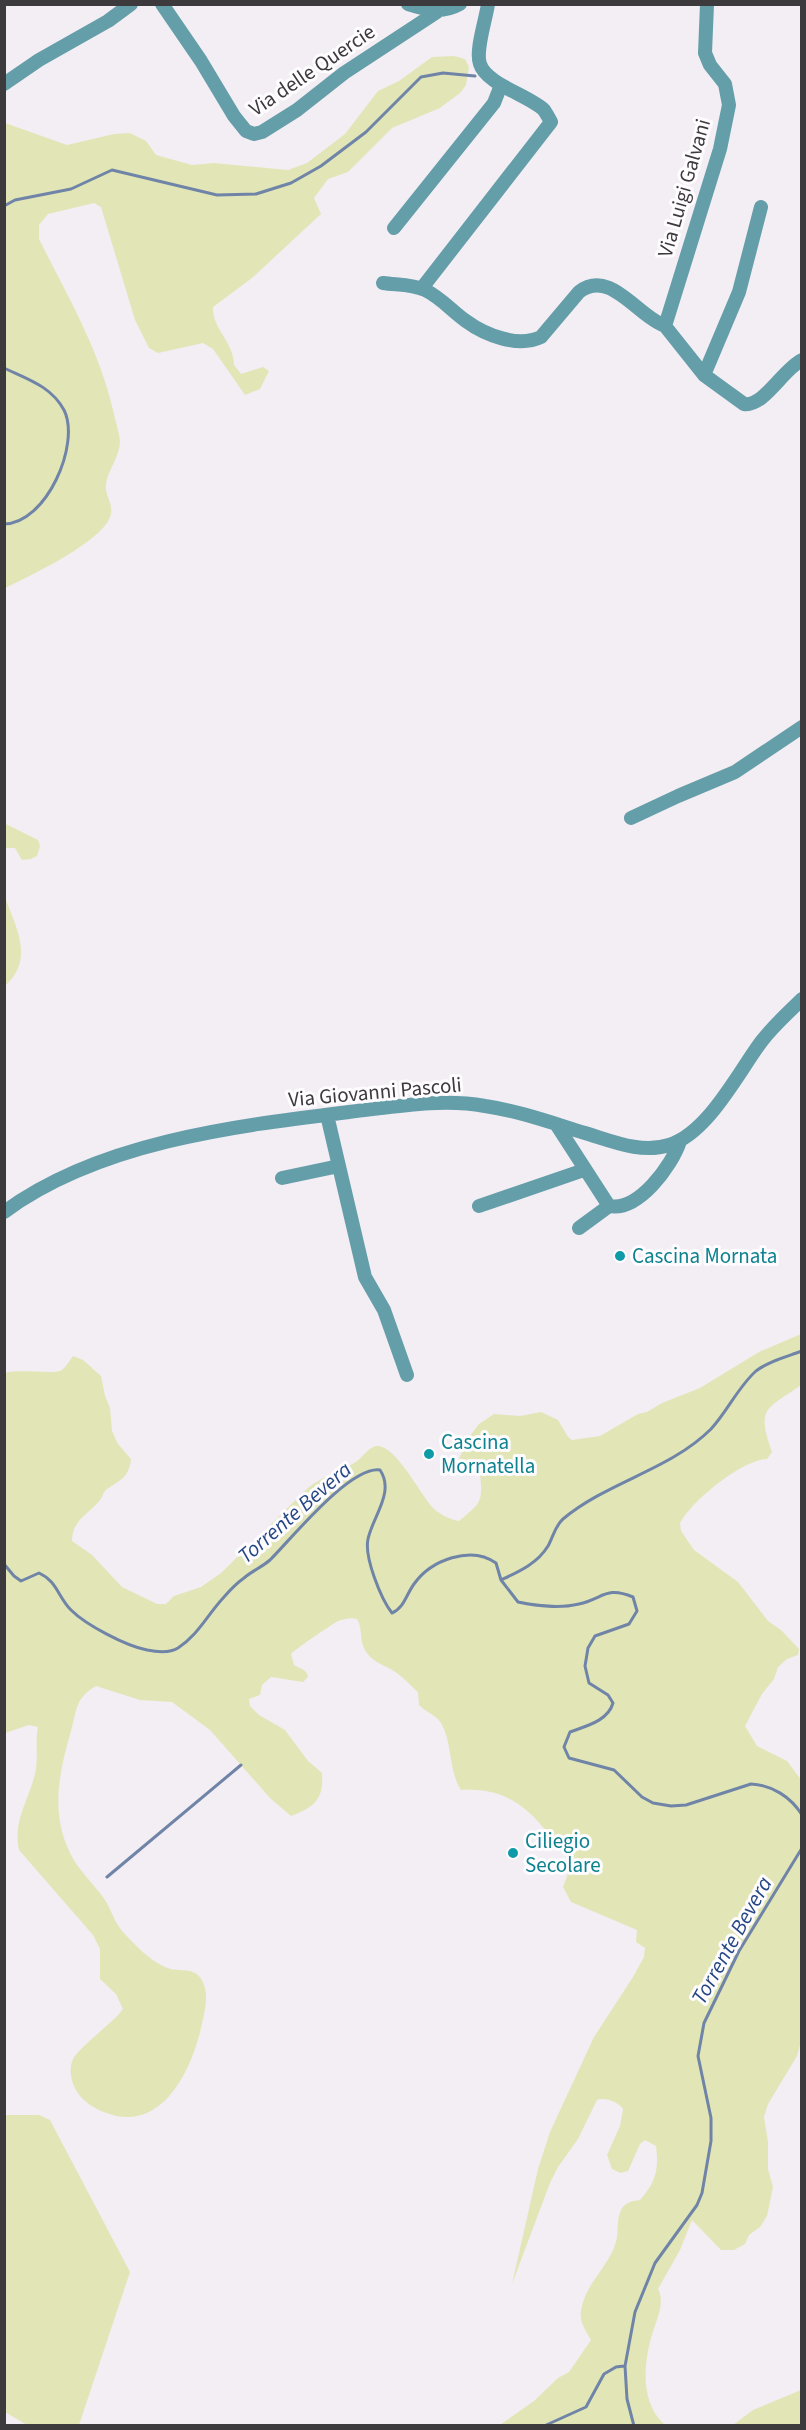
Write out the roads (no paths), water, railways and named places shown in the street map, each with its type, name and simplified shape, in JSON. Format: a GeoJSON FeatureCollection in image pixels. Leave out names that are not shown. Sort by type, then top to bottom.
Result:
{"type":"FeatureCollection","features":[{"type":"Feature","properties":{"kind":"street"},"geometry":{"type":"LineString","coordinates":[[4,84],[39,60],[108,21],[132,4]]}},
{"type":"Feature","properties":{"kind":"street","name":"Via delle Quercie"},"geometry":{"type":"LineString","coordinates":[[162,4],[201,61],[234,116],[246,131],[254,134],[262,132],[297,110],[344,73],[437,12]]}},
{"type":"Feature","properties":{"kind":"street"},"geometry":{"type":"LineString","coordinates":[[408,4],[437,12],[452,9],[460,4]]}},
{"type":"Feature","properties":{"kind":"street"},"geometry":{"type":"LineString","coordinates":[[422,288],[551,122],[544,110],[501,85],[479,64],[480,47],[489,4]]}},
{"type":"Feature","properties":{"kind":"street","name":"Via Luigi Galvani"},"geometry":{"type":"LineString","coordinates":[[665,326],[720,149],[729,105],[725,84],[710,65],[705,53],[706,4]]}},
{"type":"Feature","properties":{"kind":"street"},"geometry":{"type":"LineString","coordinates":[[394,228],[494,103],[501,85]]}},
{"type":"Feature","properties":{"kind":"street"},"geometry":{"type":"LineString","coordinates":[[704,375],[739,292],[761,207]]}},
{"type":"Feature","properties":{"kind":"street"},"geometry":{"type":"LineString","coordinates":[[383,283],[422,288],[467,322],[490,334],[510,339],[534,340],[541,337],[579,292],[585,287],[598,284],[614,290],[649,318],[665,326],[704,375],[744,404],[756,403],[794,364],[801,360]]}},
{"type":"Feature","properties":{"kind":"street"},"geometry":{"type":"LineString","coordinates":[[631,818],[735,772],[801,727]]}},
{"type":"Feature","properties":{"kind":"street","name":"Via Giovanni Pascoli"},"geometry":{"type":"LineString","coordinates":[[4,1212],[46,1185],[80,1169],[112,1159],[196,1137],[327,1115],[453,1103],[493,1107],[634,1147],[660,1148],[680,1141],[691,1134],[711,1112],[773,1027],[801,999]]}},
{"type":"Feature","properties":{"kind":"street"},"geometry":{"type":"LineString","coordinates":[[327,1115],[365,1277],[388,1321],[407,1375]]}},
{"type":"Feature","properties":{"kind":"street"},"geometry":{"type":"LineString","coordinates":[[556,1124],[609,1206]]}},
{"type":"Feature","properties":{"kind":"street"},"geometry":{"type":"LineString","coordinates":[[579,1228],[609,1206],[623,1207],[639,1198],[673,1158],[680,1141]]}},
{"type":"Feature","properties":{"kind":"street"},"geometry":{"type":"LineString","coordinates":[[282,1178],[339,1166]]}},
{"type":"Feature","properties":{"kind":"street"},"geometry":{"type":"LineString","coordinates":[[479,1206],[584,1170]]}},
{"type":"Feature","properties":{"kind":"waterway"},"geometry":{"type":"LineString","coordinates":[[4,206],[15,200],[71,189],[112,170],[217,195],[256,194],[291,183],[321,166],[366,132],[421,77],[443,73],[475,76]]}},
{"type":"Feature","properties":{"kind":"waterway"},"geometry":{"type":"LineString","coordinates":[[4,368],[38,384],[52,395],[64,410],[68,425],[68,442],[64,461],[46,497],[33,511],[19,520],[4,524]]}},
{"type":"Feature","properties":{"kind":"waterway"},"geometry":{"type":"LineString","coordinates":[[501,1580],[527,1567],[538,1558],[548,1546],[560,1522],[580,1506],[658,1466],[695,1443],[717,1422],[756,1371],[772,1362],[802,1351]]}},
{"type":"Feature","properties":{"kind":"waterway","name":"Torrente Bevera"},"geometry":{"type":"LineString","coordinates":[[4,1564],[21,1581],[39,1573],[45,1576],[71,1610],[107,1634],[147,1650],[171,1651],[185,1643],[231,1589],[270,1560],[338,1491],[353,1479],[368,1472],[380,1470],[384,1478],[384,1495],[367,1547],[374,1578],[392,1613],[399,1608],[421,1575],[441,1562],[464,1555],[475,1555],[496,1563],[501,1580],[518,1602],[556,1607],[587,1602],[611,1593],[633,1597],[637,1611],[629,1624],[595,1636],[588,1648],[585,1666],[589,1683],[608,1695],[613,1703],[601,1719],[570,1732],[564,1747],[569,1758],[614,1770],[642,1797],[653,1803],[671,1806],[686,1805],[751,1784],[780,1793],[802,1815]]}},
{"type":"Feature","properties":{"kind":"waterway"},"geometry":{"type":"LineString","coordinates":[[107,1877],[241,1765]]}},
{"type":"Feature","properties":{"kind":"waterway","name":"Torrente Bevera"},"geometry":{"type":"LineString","coordinates":[[634,2426],[627,2399],[625,2366],[635,2312],[655,2263],[697,2205],[702,2193],[711,2141],[711,2118],[698,2056],[704,2023],[739,1951],[802,1848]]}},
{"type":"Feature","properties":{"kind":"waterway"},"geometry":{"type":"LineString","coordinates":[[544,2426],[586,2407],[604,2374],[616,2367],[624,2366]]}},
{"type":"Feature","properties":{"kind":"place","name":"Cascina Mornata"},"geometry":{"type":"Point","coordinates":[620,1256]}},
{"type":"Feature","properties":{"kind":"place","name":"Cascina Mornatella"},"geometry":{"type":"Point","coordinates":[429,1454]}},
{"type":"Feature","properties":{"kind":"place","name":"Ciliegio Secolare"},"geometry":{"type":"Point","coordinates":[513,1853]}}]}
